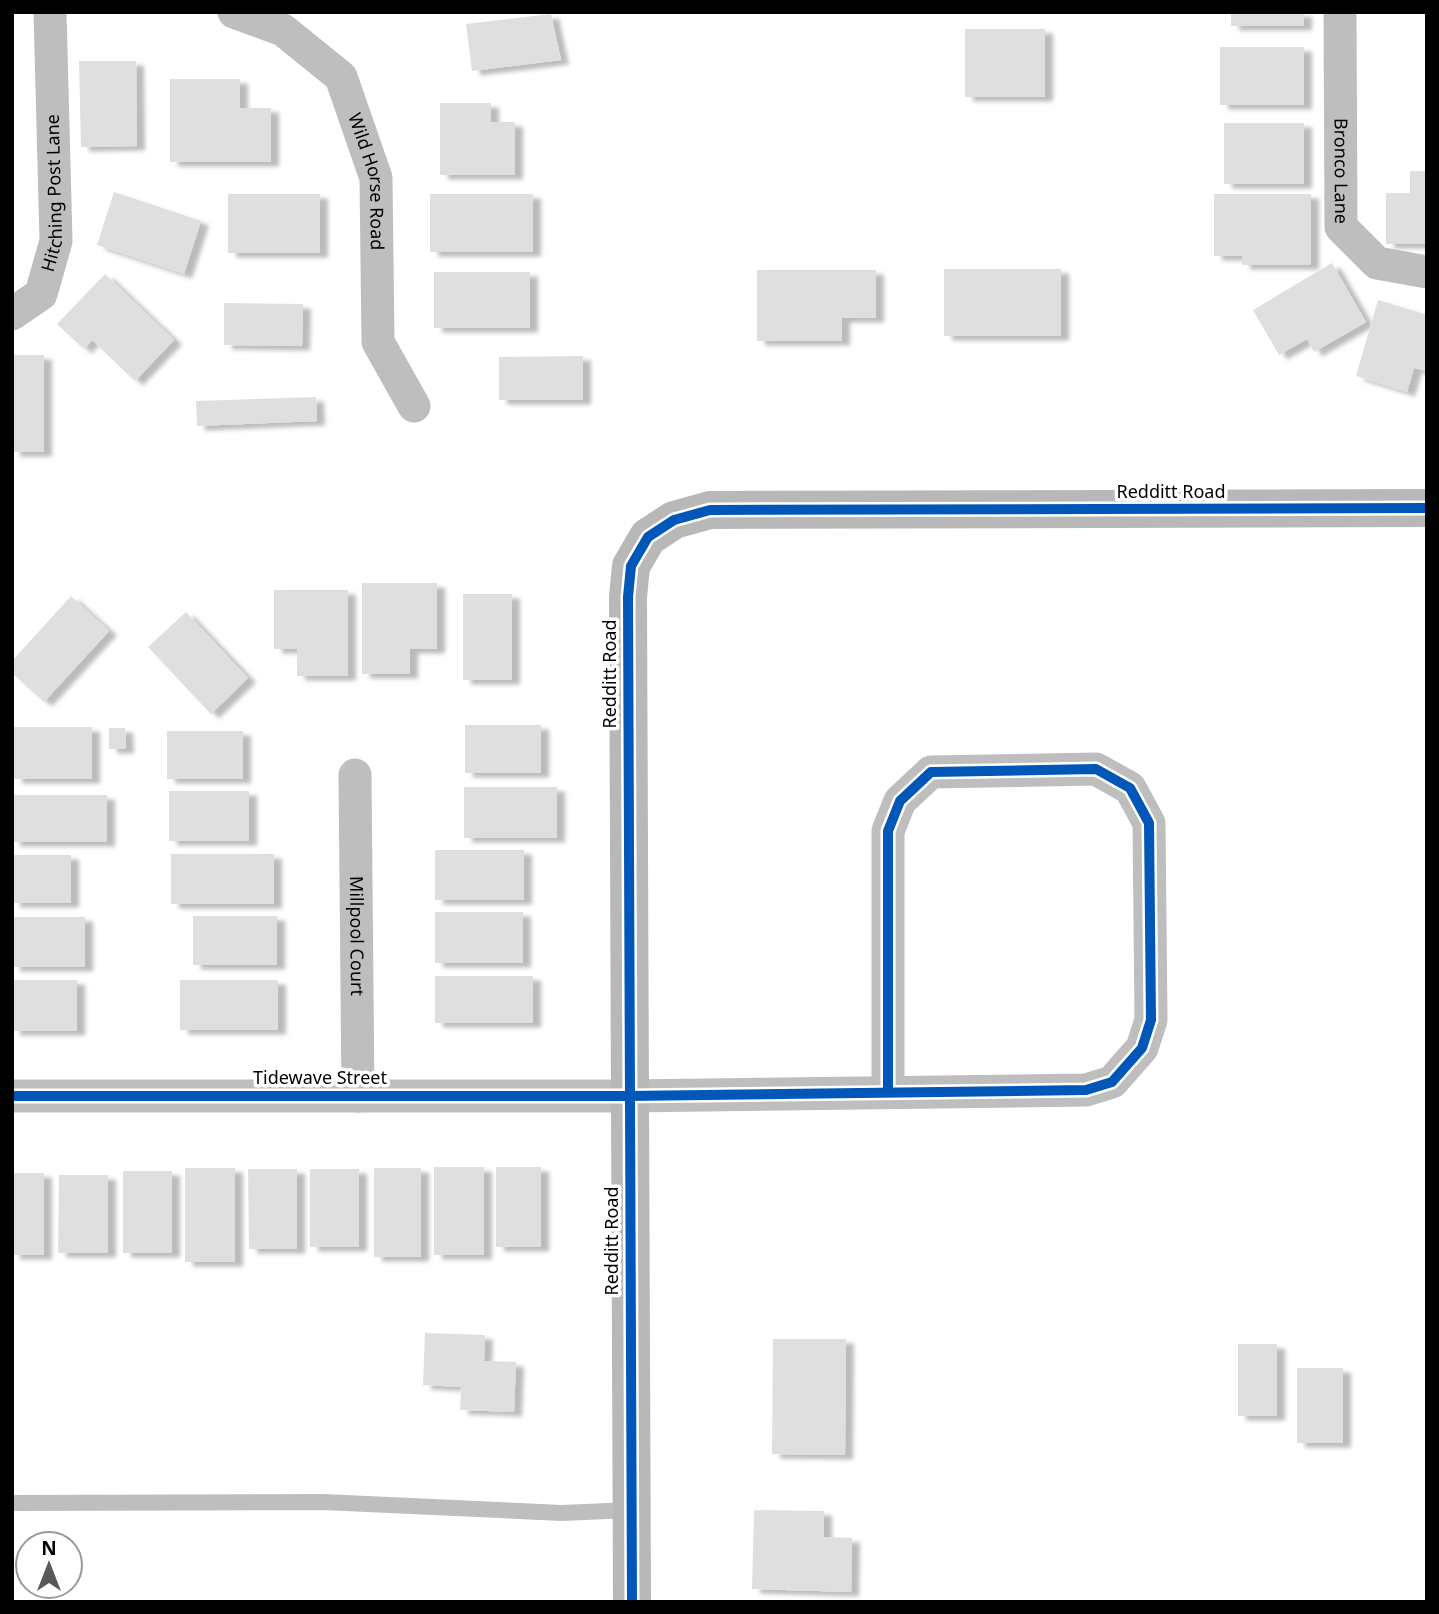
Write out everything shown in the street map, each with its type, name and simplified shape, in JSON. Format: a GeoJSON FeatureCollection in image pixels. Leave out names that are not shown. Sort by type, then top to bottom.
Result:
{"type":"FeatureCollection","features":[{"type":"Feature","properties":{"kind":"street","name":"Hitching Post Lane"},"geometry":{"type":"LineString","coordinates":[[12,314],[41,294],[56,241],[50,12]]}},
{"type":"Feature","properties":{"kind":"street","name":"Wild Horse Road"},"geometry":{"type":"LineString","coordinates":[[234,12],[283,30],[341,77],[376,178],[378,342],[414,406]]}},
{"type":"Feature","properties":{"kind":"street","name":"Bronco Lane"},"geometry":{"type":"LineString","coordinates":[[1340,12],[1340,227],[1377,264],[1427,272]]}},
{"type":"Feature","properties":{"kind":"street","name":"Redditt Road"},"geometry":{"type":"LineString","coordinates":[[632,1602],[628,597],[631,566],[648,537],[674,520],[709,510],[1427,508]]}},
{"type":"Feature","properties":{"kind":"street","name":"Tidewave Street"},"geometry":{"type":"LineString","coordinates":[[12,1096],[628,1096],[1086,1090],[1112,1082],[1142,1048],[1152,1020],[1149,823],[1130,788],[1096,769],[931,772],[900,801],[888,831],[887,1092]]}},
{"type":"Feature","properties":{"kind":"street","name":"Millpool Court"},"geometry":{"type":"LineString","coordinates":[[355,775],[358,1096]]}},
{"type":"Feature","properties":{"kind":"lane"},"geometry":{"type":"LineString","coordinates":[[12,1503],[323,1502],[562,1513],[631,1510]]}},
{"type":"Feature","properties":{"kind":"building"},"geometry":{"type":"Polygon","coordinates":[[[1231,12],[1304,12],[1304,26],[1231,26],[1231,12]]]}},
{"type":"Feature","properties":{"kind":"building"},"geometry":{"type":"Polygon","coordinates":[[[551,14],[561,60],[472,71],[466,24],[551,14]]]}},
{"type":"Feature","properties":{"kind":"building"},"geometry":{"type":"Polygon","coordinates":[[[965,29],[1045,29],[1045,97],[965,97],[965,29]]]}},
{"type":"Feature","properties":{"kind":"building"},"geometry":{"type":"Polygon","coordinates":[[[1220,47],[1304,47],[1304,105],[1220,105],[1220,47]]]}},
{"type":"Feature","properties":{"kind":"building"},"geometry":{"type":"Polygon","coordinates":[[[79,61],[136,61],[137,146],[81,147],[79,61]]]}},
{"type":"Feature","properties":{"kind":"building"},"geometry":{"type":"Polygon","coordinates":[[[170,79],[240,79],[240,108],[271,108],[271,162],[170,162],[170,79]]]}},
{"type":"Feature","properties":{"kind":"building"},"geometry":{"type":"Polygon","coordinates":[[[440,103],[491,103],[491,122],[515,122],[515,175],[440,175],[440,103]]]}},
{"type":"Feature","properties":{"kind":"building"},"geometry":{"type":"Polygon","coordinates":[[[1224,123],[1304,123],[1304,184],[1224,184],[1224,123]]]}},
{"type":"Feature","properties":{"kind":"building"},"geometry":{"type":"Polygon","coordinates":[[[1410,171],[1427,171],[1427,244],[1386,244],[1386,193],[1410,193],[1410,171]]]}},
{"type":"Feature","properties":{"kind":"building"},"geometry":{"type":"Polygon","coordinates":[[[114,192],[201,221],[184,274],[97,245],[114,192]]]}},
{"type":"Feature","properties":{"kind":"building"},"geometry":{"type":"Polygon","coordinates":[[[228,194],[320,194],[320,253],[228,253],[228,194]]]}},
{"type":"Feature","properties":{"kind":"building"},"geometry":{"type":"Polygon","coordinates":[[[430,194],[533,194],[533,252],[430,252],[430,194]]]}},
{"type":"Feature","properties":{"kind":"building"},"geometry":{"type":"Polygon","coordinates":[[[1214,194],[1311,194],[1311,265],[1242,265],[1242,256],[1214,256],[1214,194]]]}},
{"type":"Feature","properties":{"kind":"building"},"geometry":{"type":"Polygon","coordinates":[[[1332,263],[1366,322],[1314,352],[1307,339],[1279,355],[1253,310],[1332,263]]]}},
{"type":"Feature","properties":{"kind":"building"},"geometry":{"type":"Polygon","coordinates":[[[944,269],[1061,269],[1061,336],[944,336],[944,269]]]}},
{"type":"Feature","properties":{"kind":"building"},"geometry":{"type":"Polygon","coordinates":[[[757,270],[876,270],[876,318],[842,318],[842,341],[757,341],[757,270]]]}},
{"type":"Feature","properties":{"kind":"building"},"geometry":{"type":"Polygon","coordinates":[[[434,272],[530,272],[530,328],[434,328],[434,272]]]}},
{"type":"Feature","properties":{"kind":"building"},"geometry":{"type":"Polygon","coordinates":[[[105,274],[174,340],[135,381],[92,340],[84,349],[57,324],[105,274]]]}},
{"type":"Feature","properties":{"kind":"building"},"geometry":{"type":"Polygon","coordinates":[[[1378,300],[1427,315],[1427,371],[1414,368],[1407,392],[1356,376],[1378,300]]]}},
{"type":"Feature","properties":{"kind":"building"},"geometry":{"type":"Polygon","coordinates":[[[224,303],[303,304],[302,346],[224,345],[224,303]]]}},
{"type":"Feature","properties":{"kind":"building"},"geometry":{"type":"Polygon","coordinates":[[[12,355],[44,355],[44,452],[12,452],[12,355]]]}},
{"type":"Feature","properties":{"kind":"building"},"geometry":{"type":"Polygon","coordinates":[[[583,356],[583,400],[499,400],[499,357],[583,356]]]}},
{"type":"Feature","properties":{"kind":"building"},"geometry":{"type":"Polygon","coordinates":[[[316,397],[317,421],[197,426],[196,401],[316,397]]]}},
{"type":"Feature","properties":{"kind":"building"},"geometry":{"type":"Polygon","coordinates":[[[362,583],[437,583],[437,649],[410,649],[410,674],[362,674],[362,583]]]}},
{"type":"Feature","properties":{"kind":"building"},"geometry":{"type":"Polygon","coordinates":[[[274,590],[348,590],[348,676],[297,676],[297,649],[274,649],[274,590]]]}},
{"type":"Feature","properties":{"kind":"building"},"geometry":{"type":"Polygon","coordinates":[[[463,594],[512,594],[512,680],[463,680],[463,594]]]}},
{"type":"Feature","properties":{"kind":"building"},"geometry":{"type":"Polygon","coordinates":[[[71,596],[109,631],[44,702],[12,673],[12,661],[71,596]]]}},
{"type":"Feature","properties":{"kind":"building"},"geometry":{"type":"Polygon","coordinates":[[[186,612],[248,678],[211,714],[148,647],[186,612]]]}},
{"type":"Feature","properties":{"kind":"building"},"geometry":{"type":"Polygon","coordinates":[[[465,725],[541,725],[541,773],[465,773],[465,725]]]}},
{"type":"Feature","properties":{"kind":"building"},"geometry":{"type":"Polygon","coordinates":[[[14,727],[92,727],[92,779],[14,779],[14,727]]]}},
{"type":"Feature","properties":{"kind":"building"},"geometry":{"type":"Polygon","coordinates":[[[109,728],[125,728],[126,749],[109,749],[109,728]]]}},
{"type":"Feature","properties":{"kind":"building"},"geometry":{"type":"Polygon","coordinates":[[[167,731],[243,731],[243,779],[167,779],[167,731]]]}},
{"type":"Feature","properties":{"kind":"building"},"geometry":{"type":"Polygon","coordinates":[[[464,787],[557,787],[557,838],[464,838],[464,787]]]}},
{"type":"Feature","properties":{"kind":"building"},"geometry":{"type":"Polygon","coordinates":[[[169,791],[249,791],[249,841],[169,841],[169,791]]]}},
{"type":"Feature","properties":{"kind":"building"},"geometry":{"type":"Polygon","coordinates":[[[12,795],[107,795],[107,842],[12,842],[12,795]]]}},
{"type":"Feature","properties":{"kind":"building"},"geometry":{"type":"Polygon","coordinates":[[[435,850],[524,850],[524,900],[435,900],[435,850]]]}},
{"type":"Feature","properties":{"kind":"building"},"geometry":{"type":"Polygon","coordinates":[[[171,854],[274,854],[274,904],[171,904],[171,854]]]}},
{"type":"Feature","properties":{"kind":"building"},"geometry":{"type":"Polygon","coordinates":[[[12,855],[71,855],[71,903],[12,903],[12,855]]]}},
{"type":"Feature","properties":{"kind":"building"},"geometry":{"type":"Polygon","coordinates":[[[435,912],[523,912],[523,963],[435,963],[435,912]]]}},
{"type":"Feature","properties":{"kind":"building"},"geometry":{"type":"Polygon","coordinates":[[[193,916],[277,916],[277,965],[193,965],[193,916]]]}},
{"type":"Feature","properties":{"kind":"building"},"geometry":{"type":"Polygon","coordinates":[[[12,917],[85,917],[85,967],[12,967],[12,917]]]}},
{"type":"Feature","properties":{"kind":"building"},"geometry":{"type":"Polygon","coordinates":[[[435,976],[533,976],[533,1023],[435,1023],[435,976]]]}},
{"type":"Feature","properties":{"kind":"building"},"geometry":{"type":"Polygon","coordinates":[[[12,980],[77,980],[77,1031],[12,1031],[12,980]]]}},
{"type":"Feature","properties":{"kind":"building"},"geometry":{"type":"Polygon","coordinates":[[[180,980],[278,980],[278,1030],[180,1030],[180,980]]]}},
{"type":"Feature","properties":{"kind":"building"},"geometry":{"type":"Polygon","coordinates":[[[434,1167],[484,1167],[484,1255],[434,1255],[434,1167]]]}},
{"type":"Feature","properties":{"kind":"building"},"geometry":{"type":"Polygon","coordinates":[[[496,1167],[541,1167],[541,1247],[496,1247],[496,1167]]]}},
{"type":"Feature","properties":{"kind":"building"},"geometry":{"type":"Polygon","coordinates":[[[185,1168],[235,1168],[235,1262],[185,1262],[185,1168]]]}},
{"type":"Feature","properties":{"kind":"building"},"geometry":{"type":"Polygon","coordinates":[[[374,1168],[421,1168],[421,1257],[374,1257],[374,1168]]]}},
{"type":"Feature","properties":{"kind":"building"},"geometry":{"type":"Polygon","coordinates":[[[248,1169],[297,1169],[297,1249],[249,1249],[248,1169]]]}},
{"type":"Feature","properties":{"kind":"building"},"geometry":{"type":"Polygon","coordinates":[[[310,1169],[359,1169],[359,1247],[310,1247],[310,1169]]]}},
{"type":"Feature","properties":{"kind":"building"},"geometry":{"type":"Polygon","coordinates":[[[123,1171],[172,1171],[172,1253],[123,1253],[123,1171]]]}},
{"type":"Feature","properties":{"kind":"building"},"geometry":{"type":"Polygon","coordinates":[[[12,1173],[44,1173],[44,1255],[12,1255],[12,1173]]]}},
{"type":"Feature","properties":{"kind":"building"},"geometry":{"type":"Polygon","coordinates":[[[59,1175],[108,1175],[108,1253],[58,1253],[59,1175]]]}},
{"type":"Feature","properties":{"kind":"building"},"geometry":{"type":"Polygon","coordinates":[[[425,1333],[485,1335],[484,1361],[516,1362],[514,1412],[460,1410],[461,1387],[423,1385],[425,1333]]]}},
{"type":"Feature","properties":{"kind":"building"},"geometry":{"type":"Polygon","coordinates":[[[773,1339],[846,1339],[845,1455],[772,1454],[773,1339]]]}},
{"type":"Feature","properties":{"kind":"building"},"geometry":{"type":"Polygon","coordinates":[[[1238,1344],[1277,1344],[1277,1416],[1238,1416],[1238,1344]]]}},
{"type":"Feature","properties":{"kind":"building"},"geometry":{"type":"Polygon","coordinates":[[[1297,1368],[1343,1368],[1343,1443],[1297,1443],[1297,1368]]]}},
{"type":"Feature","properties":{"kind":"building"},"geometry":{"type":"Polygon","coordinates":[[[754,1510],[824,1511],[824,1537],[852,1538],[851,1592],[752,1589],[754,1510]]]}},
{"type":"Feature","properties":{"kind":"cycle path"},"geometry":{"type":"LineString","coordinates":[[632,1602],[628,597],[631,566],[648,537],[674,520],[710,510],[1427,508]]}},
{"type":"Feature","properties":{"kind":"cycle path"},"geometry":{"type":"LineString","coordinates":[[12,1096],[628,1096],[1086,1090],[1112,1082],[1142,1048],[1151,1020],[1149,823],[1130,788],[1096,769],[931,772],[900,801],[888,831],[888,1092]]}}]}
